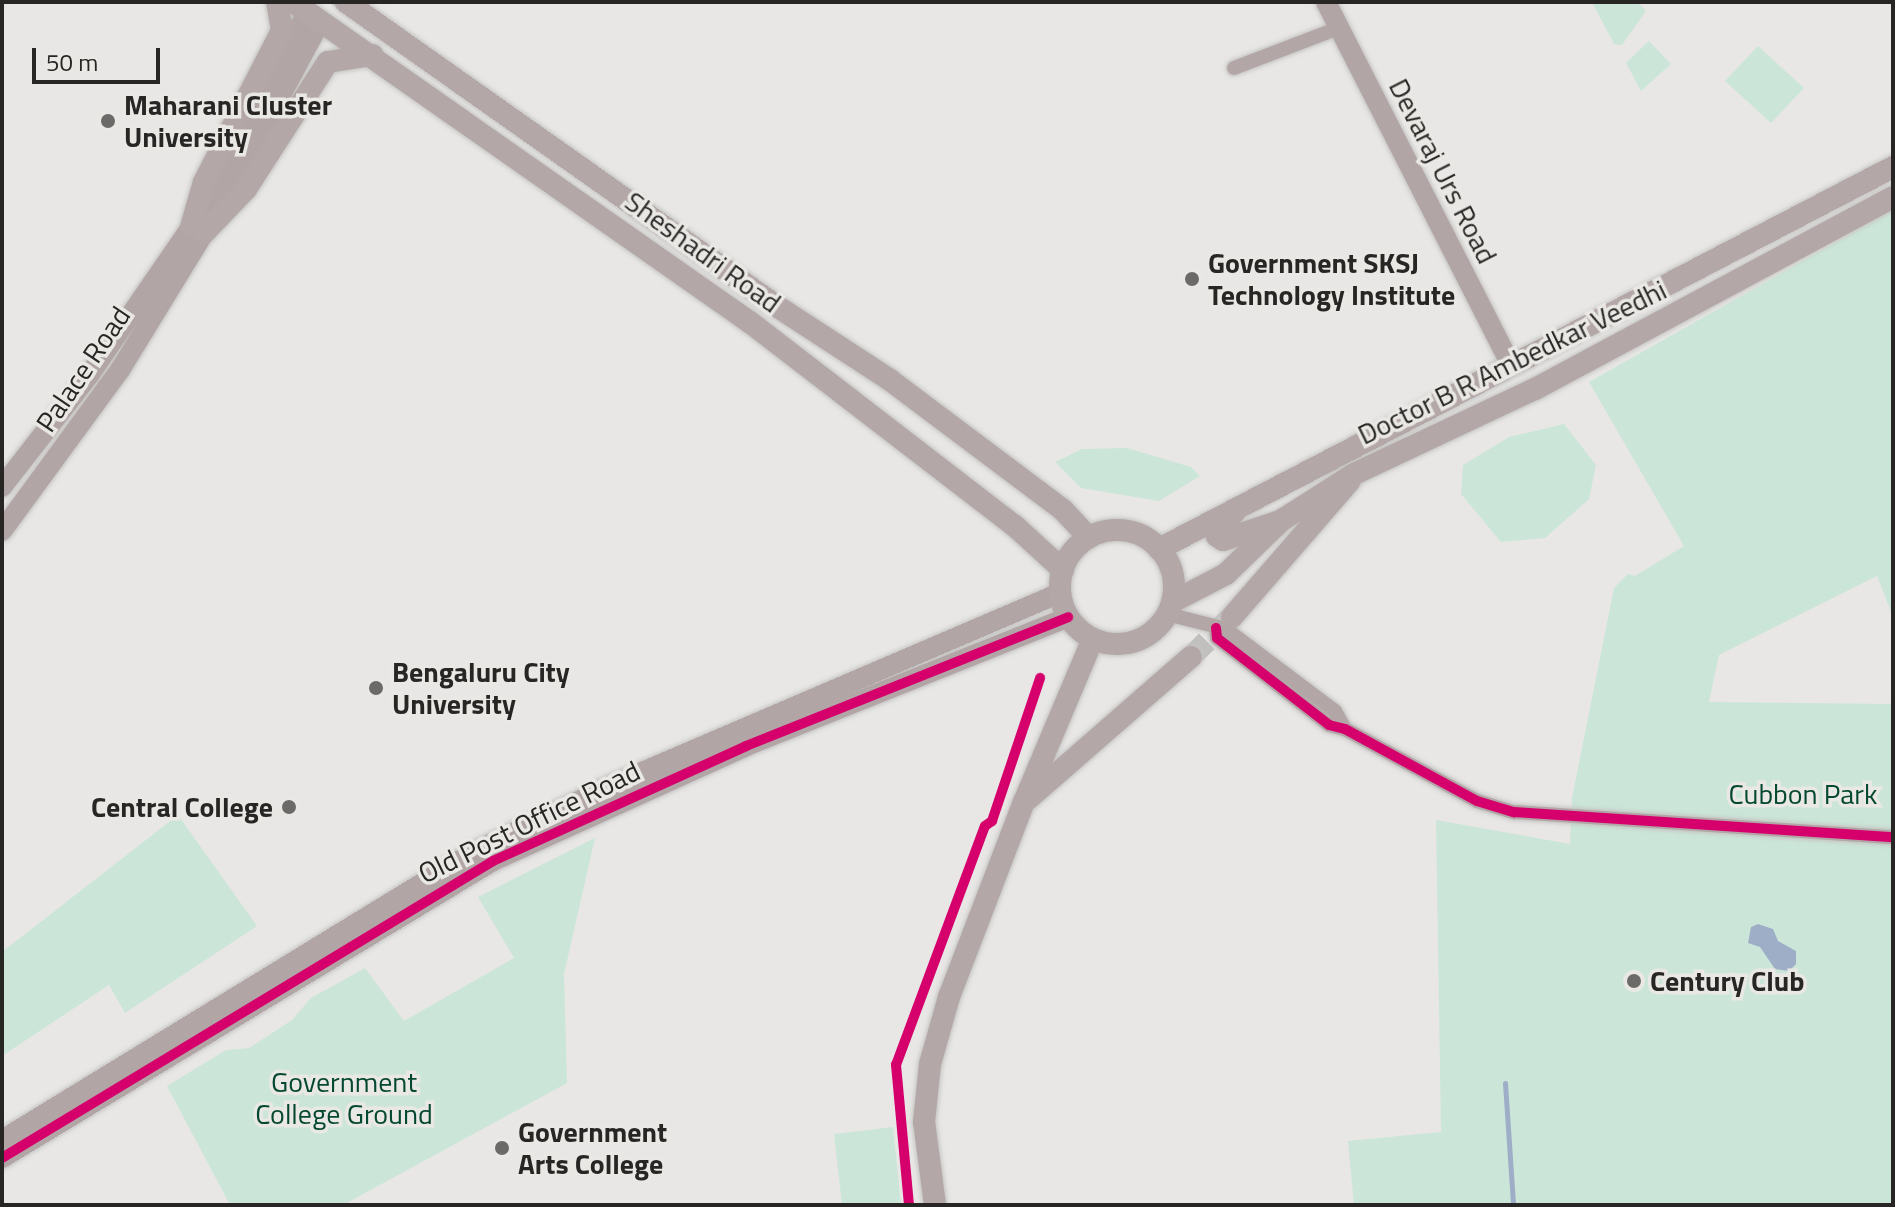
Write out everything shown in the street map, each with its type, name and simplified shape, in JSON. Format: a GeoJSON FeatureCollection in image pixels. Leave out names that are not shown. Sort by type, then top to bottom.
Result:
{"type":"FeatureCollection","features":[{"type":"Feature","properties":{"kind":"main road"},"geometry":{"type":"LineString","coordinates":[[198,230],[204,182],[282,30],[277,2]]}},
{"type":"Feature","properties":{"kind":"main road","name":"Sheshadri Road"},"geometry":{"type":"LineString","coordinates":[[346,2],[890,380],[1063,510],[1089,538]]}},
{"type":"Feature","properties":{"kind":"main road"},"geometry":{"type":"LineString","coordinates":[[375,2],[381,28]]}},
{"type":"Feature","properties":{"kind":"main road","name":"Sheshadri Road"},"geometry":{"type":"LineString","coordinates":[[304,18],[372,55],[878,417],[1063,570]]}},
{"type":"Feature","properties":{"kind":"main road"},"geometry":{"type":"LineString","coordinates":[[198,230],[246,189],[328,62],[372,55]]}},
{"type":"Feature","properties":{"kind":"main road","name":"Doctor B R Ambedkar Veedhi"},"geometry":{"type":"LineString","coordinates":[[1159,549],[1234,513],[1893,167]]}},
{"type":"Feature","properties":{"kind":"main road","name":"Doctor B R Ambedkar Veedhi"},"geometry":{"type":"LineString","coordinates":[[1170,608],[1226,574],[1282,520],[1354,474],[1535,389],[1893,197]]}},
{"type":"Feature","properties":{"kind":"main road"},"geometry":{"type":"LineString","coordinates":[[1224,622],[1354,474]]}},
{"type":"Feature","properties":{"kind":"main road"},"geometry":{"type":"LineString","coordinates":[[1234,513],[1221,525],[1217,536],[1223,540],[1282,520]]}},
{"type":"Feature","properties":{"kind":"main road"},"geometry":{"type":"LineString","coordinates":[[1124,531],[1159,549],[1170,565],[1170,608],[1149,635],[1130,643],[1093,639],[1068,617],[1061,593],[1063,570],[1075,549],[1089,538],[1124,531]]}},
{"type":"Feature","properties":{"kind":"main road"},"geometry":{"type":"LineString","coordinates":[[935,1205],[924,1122],[930,1064],[949,997],[1024,802],[1093,639]]}},
{"type":"Feature","properties":{"kind":"main road"},"geometry":{"type":"LineString","coordinates":[[1024,802],[1191,657]]}},
{"type":"Feature","properties":{"kind":"street","name":"Devaraj Urs Road"},"geometry":{"type":"LineString","coordinates":[[1326,2],[1511,365]]}},
{"type":"Feature","properties":{"kind":"street"},"geometry":{"type":"LineString","coordinates":[[198,230],[304,18]]}},
{"type":"Feature","properties":{"kind":"street"},"geometry":{"type":"LineString","coordinates":[[1234,68],[1339,28]]}},
{"type":"Feature","properties":{"kind":"street","name":"Palace Road"},"geometry":{"type":"LineString","coordinates":[[2,487],[198,230]]}},
{"type":"Feature","properties":{"kind":"street","name":"Palace Road"},"geometry":{"type":"LineString","coordinates":[[2,531],[120,370],[198,230]]}},
{"type":"Feature","properties":{"kind":"street","name":"Old Post Office Road"},"geometry":{"type":"LineString","coordinates":[[2,1140],[470,854],[605,788],[1061,593]]}},
{"type":"Feature","properties":{"kind":"street"},"geometry":{"type":"LineString","coordinates":[[1170,608],[1224,622],[1217,638],[1329,725],[1345,729],[1477,801],[1514,812],[1893,837]]}},
{"type":"Feature","properties":{"kind":"street","name":"Old Post Office Road"},"geometry":{"type":"LineString","coordinates":[[2,1158],[493,861],[732,752],[1068,617]]}},
{"type":"Feature","properties":{"kind":"green space"},"geometry":{"type":"Polygon","coordinates":[[[1592,2],[1637,2],[1646,11],[1622,45],[1614,44],[1592,2]]]}},
{"type":"Feature","properties":{"kind":"green space"},"geometry":{"type":"Polygon","coordinates":[[[1649,41],[1671,64],[1641,91],[1626,63],[1649,41]]]}},
{"type":"Feature","properties":{"kind":"green space"},"geometry":{"type":"Polygon","coordinates":[[[1758,46],[1804,88],[1771,123],[1725,81],[1758,46]]]}},
{"type":"Feature","properties":{"kind":"green space","name":"Cubbon Park"},"geometry":{"type":"Polygon","coordinates":[[[1893,210],[1893,617],[1877,576],[1719,655],[1709,702],[1893,704],[1893,1205],[1354,1205],[1348,1141],[1441,1132],[1436,820],[1570,844],[1572,798],[1614,588],[1628,574],[1635,576],[1684,546],[1589,382],[1893,210]]]}},
{"type":"Feature","properties":{"kind":"green space"},"geometry":{"type":"Polygon","coordinates":[[[1564,424],[1596,465],[1589,499],[1545,538],[1501,542],[1461,494],[1463,465],[1509,437],[1564,424]]]}},
{"type":"Feature","properties":{"kind":"green space"},"geometry":{"type":"Polygon","coordinates":[[[1127,448],[1191,467],[1200,476],[1159,501],[1081,488],[1055,462],[1082,449],[1127,448]]]}},
{"type":"Feature","properties":{"kind":"green space"},"geometry":{"type":"Polygon","coordinates":[[[178,815],[257,926],[125,1013],[109,985],[2,1056],[2,952],[178,815]]]}},
{"type":"Feature","properties":{"kind":"green space","name":"Government College Ground"},"geometry":{"type":"Polygon","coordinates":[[[595,838],[564,974],[567,1083],[343,1205],[230,1205],[167,1086],[226,1050],[249,1048],[292,1020],[311,998],[365,968],[404,1021],[514,958],[478,897],[595,838]]]}},
{"type":"Feature","properties":{"kind":"green space"},"geometry":{"type":"Polygon","coordinates":[[[893,1127],[901,1205],[842,1205],[834,1134],[893,1127]]]}},
{"type":"Feature","properties":{"kind":"water"},"geometry":{"type":"Polygon","coordinates":[[[1758,924],[1773,929],[1778,941],[1796,951],[1796,964],[1789,971],[1775,969],[1760,947],[1748,943],[1751,927],[1758,924]]]}},
{"type":"Feature","properties":{"kind":"waterway"},"geometry":{"type":"LineString","coordinates":[[1505,1083],[1513,1205]]}},
{"type":"Feature","properties":{"kind":"tunnel"},"geometry":{"type":"LineString","coordinates":[[316,30],[332,2]]}},
{"type":"Feature","properties":{"kind":"tunnel"},"geometry":{"type":"LineString","coordinates":[[1191,657],[1231,617]]}},
{"type":"Feature","properties":{"kind":"cycle path"},"geometry":{"type":"LineString","coordinates":[[2,1158],[493,861],[746,746],[1068,617]]}},
{"type":"Feature","properties":{"kind":"cycle path"},"geometry":{"type":"LineString","coordinates":[[1216,628],[1217,638],[1329,725],[1345,729],[1477,801],[1514,812],[1893,837]]}},
{"type":"Feature","properties":{"kind":"cycle path"},"geometry":{"type":"LineString","coordinates":[[909,1205],[896,1065],[985,826],[992,821],[1040,678]]}},
{"type":"Feature","properties":{"kind":"place","name":"Maharani Cluster University"},"geometry":{"type":"Point","coordinates":[108,121]}},
{"type":"Feature","properties":{"kind":"place","name":"Government SKSJ Technology Institute"},"geometry":{"type":"Point","coordinates":[1192,279]}},
{"type":"Feature","properties":{"kind":"place","name":"Bengaluru City University"},"geometry":{"type":"Point","coordinates":[376,688]}},
{"type":"Feature","properties":{"kind":"place","name":"Central College"},"geometry":{"type":"Point","coordinates":[289,807]}},
{"type":"Feature","properties":{"kind":"place","name":"Century Club"},"geometry":{"type":"Point","coordinates":[1634,981]}},
{"type":"Feature","properties":{"kind":"place","name":"Government Arts College"},"geometry":{"type":"Point","coordinates":[502,1148]}}]}
